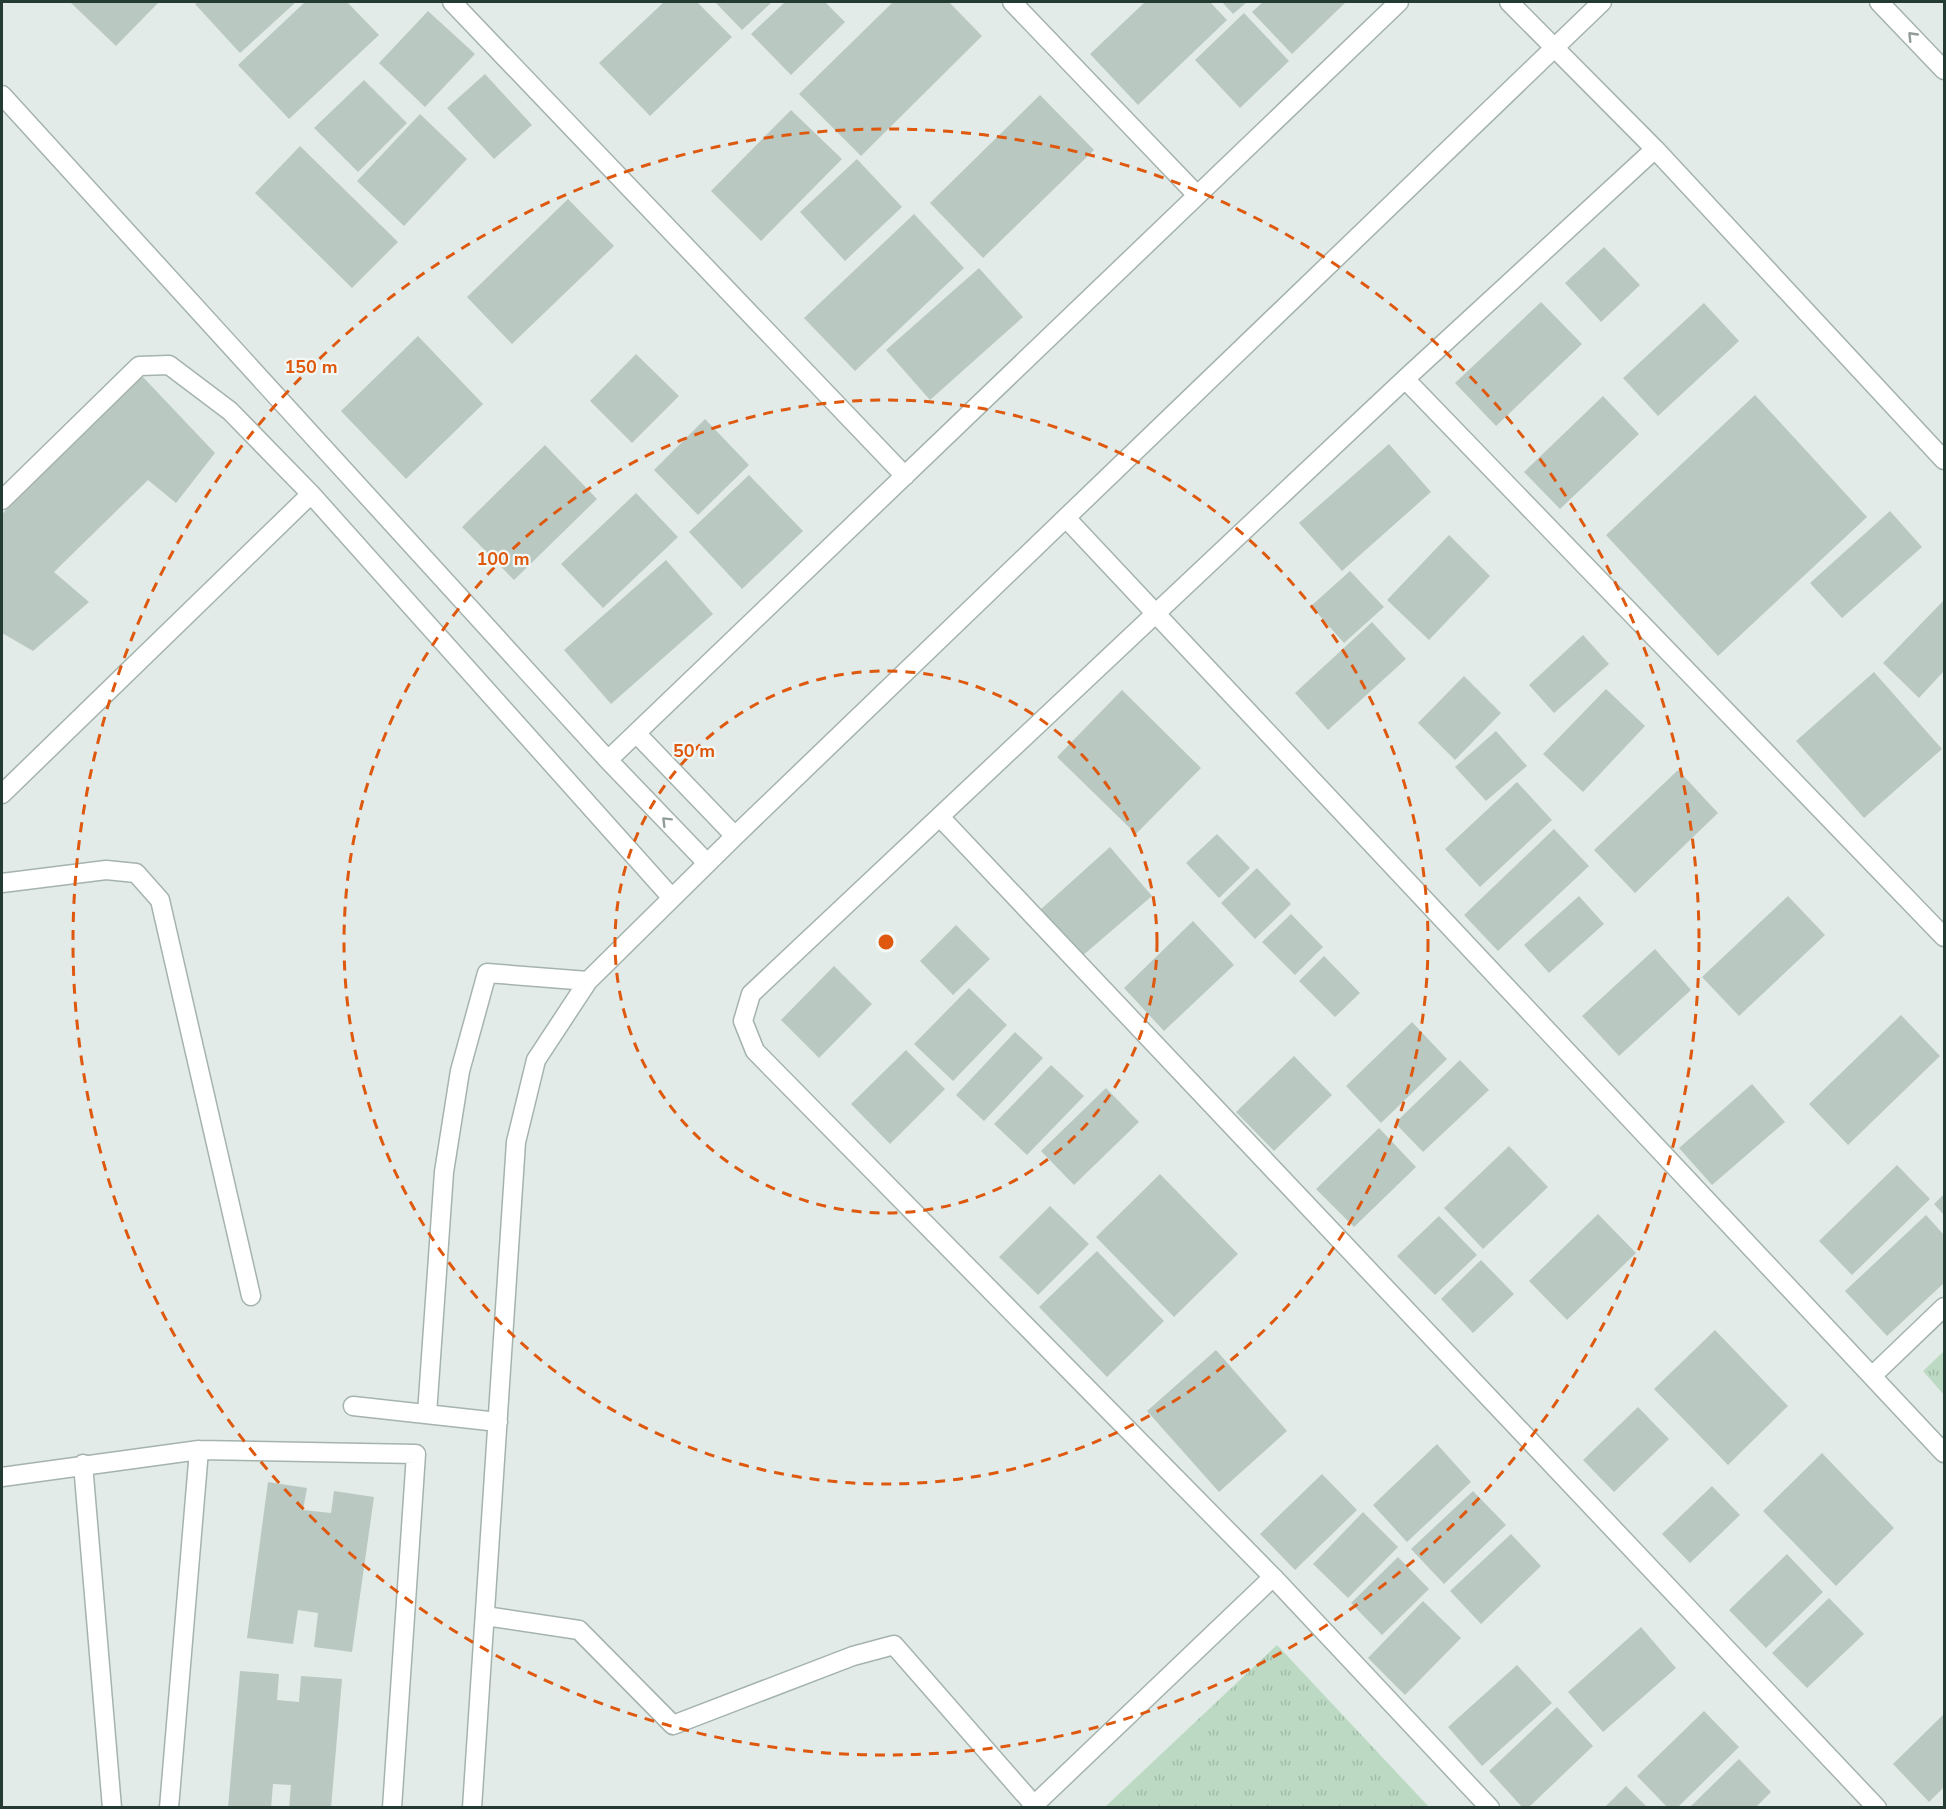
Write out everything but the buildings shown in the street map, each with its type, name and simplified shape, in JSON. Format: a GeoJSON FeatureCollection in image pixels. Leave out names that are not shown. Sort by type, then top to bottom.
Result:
{"type":"FeatureCollection","features":[{"type":"Feature","properties":{"kind":"street"},"geometry":{"type":"LineString","coordinates":[[452,2],[904,476]]}},
{"type":"Feature","properties":{"kind":"street"},"geometry":{"type":"LineString","coordinates":[[1012,2],[1197,195]]}},
{"type":"Feature","properties":{"kind":"street"},"geometry":{"type":"LineString","coordinates":[[608,760],[1399,2]]}},
{"type":"Feature","properties":{"kind":"street"},"geometry":{"type":"LineString","coordinates":[[1509,2],[1655,149],[1944,460]]}},
{"type":"Feature","properties":{"kind":"street"},"geometry":{"type":"LineString","coordinates":[[472,1808],[516,1142],[536,1060],[588,981],[707,863],[1602,2]]}},
{"type":"Feature","properties":{"kind":"street"},"geometry":{"type":"LineString","coordinates":[[1879,2],[1944,70]]}},
{"type":"Feature","properties":{"kind":"street"},"geometry":{"type":"LineString","coordinates":[[2,95],[608,760],[707,863]]}},
{"type":"Feature","properties":{"kind":"street"},"geometry":{"type":"LineString","coordinates":[[1490,1808],[1273,1577],[755,1051],[743,1021],[751,994],[1405,379],[1655,149]]}},
{"type":"Feature","properties":{"kind":"street"},"geometry":{"type":"LineString","coordinates":[[2,500],[139,366],[169,364],[230,411],[311,494],[672,898]]}},
{"type":"Feature","properties":{"kind":"street"},"geometry":{"type":"LineString","coordinates":[[1405,379],[1944,938]]}},
{"type":"Feature","properties":{"kind":"street"},"geometry":{"type":"LineString","coordinates":[[2,794],[311,494]]}},
{"type":"Feature","properties":{"kind":"street"},"geometry":{"type":"LineString","coordinates":[[1066,518],[1944,1453]]}},
{"type":"Feature","properties":{"kind":"street"},"geometry":{"type":"LineString","coordinates":[[636,734],[735,836]]}},
{"type":"Feature","properties":{"kind":"street"},"geometry":{"type":"LineString","coordinates":[[940,817],[1877,1808]]}},
{"type":"Feature","properties":{"kind":"street"},"geometry":{"type":"LineString","coordinates":[[2,884],[106,870],[136,873],[160,900],[251,1296]]}},
{"type":"Feature","properties":{"kind":"street"},"geometry":{"type":"LineString","coordinates":[[427,1414],[444,1172],[460,1071],[487,974],[588,981]]}},
{"type":"Feature","properties":{"kind":"street"},"geometry":{"type":"LineString","coordinates":[[1872,1376],[1944,1307]]}},
{"type":"Feature","properties":{"kind":"street"},"geometry":{"type":"LineString","coordinates":[[353,1406],[498,1422]]}},
{"type":"Feature","properties":{"kind":"street"},"geometry":{"type":"LineString","coordinates":[[169,1808],[199,1450]]}},
{"type":"Feature","properties":{"kind":"street"},"geometry":{"type":"LineString","coordinates":[[2,1477],[83,1464],[199,1450],[416,1454],[392,1808]]}},
{"type":"Feature","properties":{"kind":"street"},"geometry":{"type":"LineString","coordinates":[[83,1464],[112,1808]]}},
{"type":"Feature","properties":{"kind":"street"},"geometry":{"type":"LineString","coordinates":[[485,1616],[579,1630],[673,1725],[853,1656],[894,1645],[1033,1806],[1273,1577]]}},
{"type":"Feature","properties":{"kind":"green space"},"geometry":{"type":"Polygon","coordinates":[[[1944,1351],[1944,1395],[1923,1371],[1944,1351]]]}},
{"type":"Feature","properties":{"kind":"green space"},"geometry":{"type":"Polygon","coordinates":[[[1277,1645],[1429,1807],[1105,1807],[1277,1645]]]}}]}
